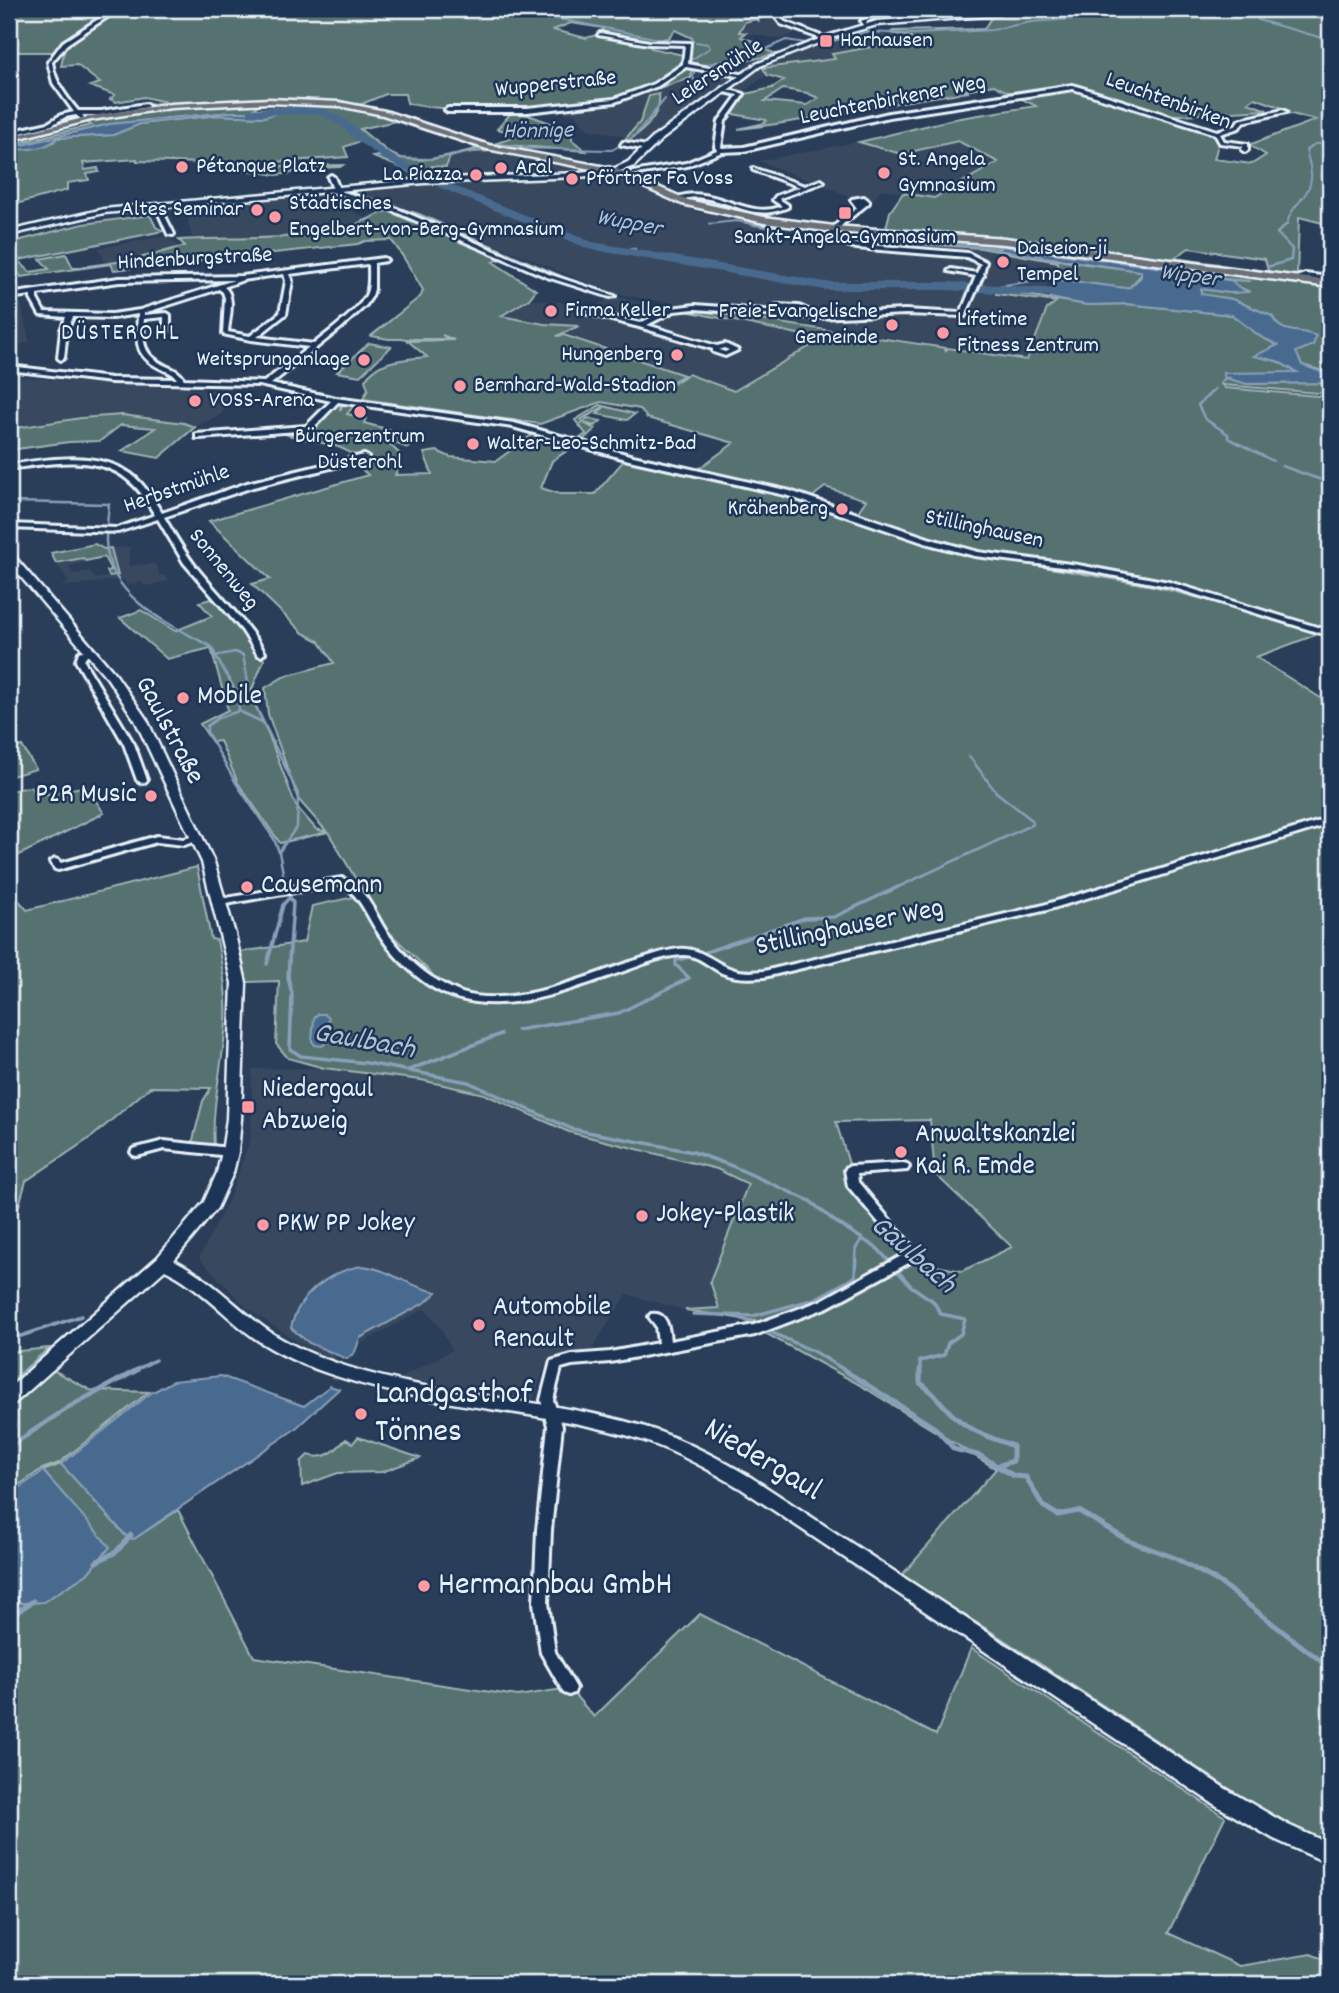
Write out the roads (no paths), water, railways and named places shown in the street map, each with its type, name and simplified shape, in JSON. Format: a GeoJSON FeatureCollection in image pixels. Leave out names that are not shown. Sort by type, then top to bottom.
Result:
{"type":"FeatureCollection","features":[{"type":"Feature","properties":{"kind":"main road","name":"Leiersmühle"},"geometry":{"type":"LineString","coordinates":[[9,233],[85,214],[157,206],[424,181],[563,175],[610,170],[638,156],[743,75],[766,61],[816,42],[865,25],[1059,9]]}},
{"type":"Feature","properties":{"kind":"main road"},"geometry":{"type":"LineString","coordinates":[[9,136],[81,116],[171,106],[258,101],[339,104],[406,119],[487,147],[578,168],[610,170],[676,199],[752,217],[834,229],[1005,241],[1330,284]]}},
{"type":"Feature","properties":{"kind":"main road","name":"Leiersmühle"},"geometry":{"type":"LineString","coordinates":[[563,175],[578,168]]}},
{"type":"Feature","properties":{"kind":"main road","name":"Gaulstraße"},"geometry":{"type":"LineString","coordinates":[[9,557],[112,677],[141,720],[197,838],[220,902],[239,982],[234,1119],[230,1152],[225,1173],[211,1204],[163,1262],[9,1398]]}},
{"type":"Feature","properties":{"kind":"main road","name":"Niedergaul"},"geometry":{"type":"LineString","coordinates":[[163,1262],[181,1270],[260,1333],[296,1354],[327,1366],[400,1388],[552,1413],[654,1437],[677,1446],[746,1483],[1219,1796],[1280,1832],[1330,1854]]}},
{"type":"Feature","properties":{"kind":"street"},"geometry":{"type":"LineString","coordinates":[[117,9],[65,43],[50,62],[54,84],[81,116],[146,106]]}},
{"type":"Feature","properties":{"kind":"street"},"geometry":{"type":"LineString","coordinates":[[778,9],[783,23],[816,42]]}},
{"type":"Feature","properties":{"kind":"street"},"geometry":{"type":"LineString","coordinates":[[865,25],[863,21],[870,18],[939,14],[970,9]]}},
{"type":"Feature","properties":{"kind":"street"},"geometry":{"type":"LineString","coordinates":[[600,34],[649,43],[688,44],[685,65],[743,75]]}},
{"type":"Feature","properties":{"kind":"street","name":"Wupperstraße"},"geometry":{"type":"LineString","coordinates":[[448,110],[527,110],[615,100],[656,85],[685,65]]}},
{"type":"Feature","properties":{"kind":"street","name":"Leuchtenbirken"},"geometry":{"type":"LineString","coordinates":[[1073,87],[1217,133],[1221,142],[1246,145],[1245,150]]}},
{"type":"Feature","properties":{"kind":"street","name":"Leuchtenbirkener Weg"},"geometry":{"type":"LineString","coordinates":[[624,174],[687,164],[721,150],[744,149],[889,115],[1073,87]]}},
{"type":"Feature","properties":{"kind":"street"},"geometry":{"type":"LineString","coordinates":[[721,150],[718,147],[722,121],[741,94],[722,90]]}},
{"type":"Feature","properties":{"kind":"street"},"geometry":{"type":"LineString","coordinates":[[1217,133],[1237,127],[1241,121],[1283,112]]}},
{"type":"Feature","properties":{"kind":"street"},"geometry":{"type":"LineString","coordinates":[[625,144],[647,148]]}},
{"type":"Feature","properties":{"kind":"street"},"geometry":{"type":"LineString","coordinates":[[755,169],[804,187]]}},
{"type":"Feature","properties":{"kind":"street"},"geometry":{"type":"LineString","coordinates":[[331,177],[333,189],[375,209]]}},
{"type":"Feature","properties":{"kind":"street"},"geometry":{"type":"LineString","coordinates":[[676,199],[705,196],[739,208],[776,211],[786,206],[776,200],[778,197],[821,182]]}},
{"type":"Feature","properties":{"kind":"street"},"geometry":{"type":"LineString","coordinates":[[347,196],[393,209],[549,276],[612,296]]}},
{"type":"Feature","properties":{"kind":"street"},"geometry":{"type":"LineString","coordinates":[[157,206],[171,234]]}},
{"type":"Feature","properties":{"kind":"street"},"geometry":{"type":"LineString","coordinates":[[829,239],[834,229],[860,208]]}},
{"type":"Feature","properties":{"kind":"street"},"geometry":{"type":"LineString","coordinates":[[641,325],[681,307],[817,316],[905,312],[963,315],[984,263],[968,256],[856,246],[829,239],[807,226]]}},
{"type":"Feature","properties":{"kind":"street","name":"Hindenburgstraße"},"geometry":{"type":"LineString","coordinates":[[9,296],[119,280],[242,278],[384,260]]}},
{"type":"Feature","properties":{"kind":"street"},"geometry":{"type":"LineString","coordinates":[[266,384],[315,346],[369,298],[373,270],[372,264],[369,263]]}},
{"type":"Feature","properties":{"kind":"street"},"geometry":{"type":"LineString","coordinates":[[951,271],[979,278]]}},
{"type":"Feature","properties":{"kind":"street"},"geometry":{"type":"LineString","coordinates":[[251,338],[283,314],[289,281],[287,272]]}},
{"type":"Feature","properties":{"kind":"street"},"geometry":{"type":"LineString","coordinates":[[1293,279],[1305,276],[1330,279]]}},
{"type":"Feature","properties":{"kind":"street"},"geometry":{"type":"LineString","coordinates":[[141,314],[221,288],[242,278]]}},
{"type":"Feature","properties":{"kind":"street"},"geometry":{"type":"LineString","coordinates":[[221,288],[226,291],[228,298],[225,333],[315,346]]}},
{"type":"Feature","properties":{"kind":"street"},"geometry":{"type":"LineString","coordinates":[[34,292],[36,304],[42,314],[167,315],[167,330]]}},
{"type":"Feature","properties":{"kind":"street"},"geometry":{"type":"LineString","coordinates":[[776,307],[799,307],[817,316]]}},
{"type":"Feature","properties":{"kind":"street"},"geometry":{"type":"LineString","coordinates":[[588,313],[641,325],[717,348]]}},
{"type":"Feature","properties":{"kind":"street"},"geometry":{"type":"LineString","coordinates":[[141,314],[140,342],[143,351],[160,365],[177,373],[181,381]]}},
{"type":"Feature","properties":{"kind":"street"},"geometry":{"type":"LineString","coordinates":[[61,358],[65,330],[71,315]]}},
{"type":"Feature","properties":{"kind":"street","name":"Stillinghausen"},"geometry":{"type":"LineString","coordinates":[[9,368],[111,380],[266,384],[336,400],[514,425],[632,458],[787,493],[928,541],[978,554],[1078,567],[1169,584],[1330,634]]}},
{"type":"Feature","properties":{"kind":"street"},"geometry":{"type":"LineString","coordinates":[[199,436],[308,428],[336,400]]}},
{"type":"Feature","properties":{"kind":"street","name":"Herbstmühle"},"geometry":{"type":"LineString","coordinates":[[9,526],[111,531],[250,485],[358,460]]}},
{"type":"Feature","properties":{"kind":"street","name":"Sonnenweg"},"geometry":{"type":"LineString","coordinates":[[9,467],[83,461],[109,467],[130,477],[141,488],[187,561],[252,636],[261,653]]}},
{"type":"Feature","properties":{"kind":"street","name":"Gaulstraße"},"geometry":{"type":"LineString","coordinates":[[88,652],[82,654],[80,661],[129,744],[142,780]]}},
{"type":"Feature","properties":{"kind":"street","name":"Stillinghauser Weg"},"geometry":{"type":"LineString","coordinates":[[220,902],[337,880],[347,883],[359,893],[387,939],[432,983],[457,996],[474,1000],[521,998],[676,952],[706,957],[727,971],[764,974],[1043,908],[1330,821]]}},
{"type":"Feature","properties":{"kind":"street"},"geometry":{"type":"LineString","coordinates":[[55,862],[58,867],[157,839],[184,842],[197,838]]}},
{"type":"Feature","properties":{"kind":"street"},"geometry":{"type":"LineString","coordinates":[[137,1152],[164,1145],[230,1152]]}},
{"type":"Feature","properties":{"kind":"street"},"geometry":{"type":"LineString","coordinates":[[569,1688],[548,1653],[541,1603],[544,1530],[555,1426],[547,1400],[555,1364],[665,1348],[755,1331],[824,1304],[906,1260],[907,1248],[852,1183],[851,1170],[903,1167]]}},
{"type":"Feature","properties":{"kind":"street"},"geometry":{"type":"LineString","coordinates":[[654,1317],[662,1325],[665,1348]]}},
{"type":"Feature","properties":{"kind":"water"},"geometry":{"type":"Polygon","coordinates":[[[231,112],[281,112],[264,117],[218,115],[140,124],[113,135],[57,138],[41,147],[9,151],[9,148],[110,124],[231,112]]]}},
{"type":"Feature","properties":{"kind":"water","name":"Wipper"},"geometry":{"type":"Polygon","coordinates":[[[999,246],[1193,272],[1233,281],[1236,286],[1249,292],[1230,293],[1201,289],[1201,294],[1232,299],[1272,316],[1285,329],[1316,336],[1313,345],[1296,352],[1302,365],[1330,375],[1330,383],[1247,384],[1225,378],[1223,373],[1297,372],[1277,361],[1254,356],[1278,345],[1261,337],[1232,315],[1127,304],[1087,305],[1050,298],[1054,279],[1125,288],[1141,277],[1141,271],[995,248],[999,246]]]}},
{"type":"Feature","properties":{"kind":"water"},"geometry":{"type":"Polygon","coordinates":[[[318,1014],[329,1018],[325,1044],[322,1046],[315,1045],[312,1041],[314,1018],[318,1014]]]}},
{"type":"Feature","properties":{"kind":"water"},"geometry":{"type":"Polygon","coordinates":[[[361,1266],[380,1270],[437,1292],[426,1302],[360,1338],[355,1352],[347,1359],[309,1343],[291,1328],[300,1305],[316,1287],[337,1274],[361,1266]]]}},
{"type":"Feature","properties":{"kind":"water"},"geometry":{"type":"Polygon","coordinates":[[[221,1376],[304,1406],[330,1386],[339,1389],[295,1429],[134,1539],[127,1537],[61,1464],[151,1393],[173,1381],[221,1376]]]}},
{"type":"Feature","properties":{"kind":"water"},"geometry":{"type":"Polygon","coordinates":[[[43,1471],[110,1547],[87,1574],[43,1602],[21,1603],[9,1590],[9,1495],[43,1471]]]}},
{"type":"Feature","properties":{"kind":"waterway"},"geometry":{"type":"LineString","coordinates":[[510,9],[669,41]]}},
{"type":"Feature","properties":{"kind":"waterway"},"geometry":{"type":"LineString","coordinates":[[731,9],[759,21]]}},
{"type":"Feature","properties":{"kind":"waterway","name":"Hönnige"},"geometry":{"type":"LineString","coordinates":[[682,91],[696,86],[693,76],[696,67],[762,51],[786,40],[819,45],[867,32],[914,34],[992,30],[1031,22],[1110,16],[1117,9]]}},
{"type":"Feature","properties":{"kind":"waterway"},"geometry":{"type":"LineString","coordinates":[[1233,9],[1238,12]]}},
{"type":"Feature","properties":{"kind":"waterway"},"geometry":{"type":"LineString","coordinates":[[1258,20],[1330,40]]}},
{"type":"Feature","properties":{"kind":"waterway"},"geometry":{"type":"LineString","coordinates":[[689,61],[710,48],[708,44],[696,42]]}},
{"type":"Feature","properties":{"kind":"waterway","name":"Hönnige"},"geometry":{"type":"LineString","coordinates":[[501,148],[612,150],[634,137],[665,99]]}},
{"type":"Feature","properties":{"kind":"waterway","name":"Wupper"},"geometry":{"type":"LineString","coordinates":[[252,112],[307,109],[321,111],[344,123],[361,139],[394,161],[445,186],[589,245],[825,286],[948,286],[1077,294]]}},
{"type":"Feature","properties":{"kind":"waterway"},"geometry":{"type":"LineString","coordinates":[[1287,225],[1311,179],[1306,150],[1315,144],[1323,144],[1330,138]]}},
{"type":"Feature","properties":{"kind":"waterway","name":"Hönnige"},"geometry":{"type":"LineString","coordinates":[[390,158],[433,159],[490,149]]}},
{"type":"Feature","properties":{"kind":"waterway"},"geometry":{"type":"LineString","coordinates":[[712,224],[709,224],[736,221],[759,225]]}},
{"type":"Feature","properties":{"kind":"waterway"},"geometry":{"type":"LineString","coordinates":[[750,224],[778,229]]}},
{"type":"Feature","properties":{"kind":"waterway"},"geometry":{"type":"LineString","coordinates":[[1267,267],[1291,260],[1292,249],[1277,233],[1287,224]]}},
{"type":"Feature","properties":{"kind":"waterway"},"geometry":{"type":"LineString","coordinates":[[855,238],[1000,248]]}},
{"type":"Feature","properties":{"kind":"waterway","name":"Wupper"},"geometry":{"type":"LineString","coordinates":[[618,250],[635,249]]}},
{"type":"Feature","properties":{"kind":"waterway"},"geometry":{"type":"LineString","coordinates":[[988,288],[1042,279]]}},
{"type":"Feature","properties":{"kind":"waterway","name":"Wipper"},"geometry":{"type":"LineString","coordinates":[[1222,279],[1250,281]]}},
{"type":"Feature","properties":{"kind":"waterway"},"geometry":{"type":"LineString","coordinates":[[1221,383],[1225,378],[1230,378]]}},
{"type":"Feature","properties":{"kind":"waterway"},"geometry":{"type":"LineString","coordinates":[[1215,389],[1198,405],[1205,419],[1228,434],[1228,438],[1273,461]]}},
{"type":"Feature","properties":{"kind":"waterway"},"geometry":{"type":"LineString","coordinates":[[1282,466],[1330,483]]}},
{"type":"Feature","properties":{"kind":"waterway","name":"Gaulbach"},"geometry":{"type":"LineString","coordinates":[[9,502],[109,504],[106,542],[110,562],[118,579],[144,607],[160,619],[212,647],[216,656]]}},
{"type":"Feature","properties":{"kind":"waterway"},"geometry":{"type":"LineString","coordinates":[[216,656],[235,652],[243,655],[250,694],[264,723]]}},
{"type":"Feature","properties":{"kind":"waterway","name":"Gaulbach"},"geometry":{"type":"LineString","coordinates":[[216,656],[233,685],[239,711]]}},
{"type":"Feature","properties":{"kind":"waterway"},"geometry":{"type":"LineString","coordinates":[[239,711],[264,723]]}},
{"type":"Feature","properties":{"kind":"waterway","name":"Gaulbach"},"geometry":{"type":"LineString","coordinates":[[239,711],[218,718],[207,726],[207,732],[236,783],[274,839],[279,852]]}},
{"type":"Feature","properties":{"kind":"waterway"},"geometry":{"type":"LineString","coordinates":[[264,723],[298,794],[297,826],[279,852]]}},
{"type":"Feature","properties":{"kind":"waterway"},"geometry":{"type":"LineString","coordinates":[[894,889],[1033,824],[1032,820],[996,792],[969,756]]}},
{"type":"Feature","properties":{"kind":"waterway"},"geometry":{"type":"LineString","coordinates":[[279,852],[286,889]]}},
{"type":"Feature","properties":{"kind":"waterway"},"geometry":{"type":"LineString","coordinates":[[706,952],[805,918],[834,917],[898,887]]}},
{"type":"Feature","properties":{"kind":"waterway","name":"Gaulbach"},"geometry":{"type":"LineString","coordinates":[[286,889],[293,903],[288,977],[292,994],[290,1049],[301,1056],[367,1063],[468,1082],[572,1129],[693,1152],[732,1166],[810,1201],[833,1220],[878,1249],[911,1286],[933,1301],[941,1314],[965,1319],[961,1334],[948,1343],[944,1355],[920,1361],[920,1383],[955,1417],[975,1431],[1013,1446],[1013,1461],[997,1466]]}},
{"type":"Feature","properties":{"kind":"waterway"},"geometry":{"type":"LineString","coordinates":[[267,964],[283,905],[288,899]]}},
{"type":"Feature","properties":{"kind":"waterway"},"geometry":{"type":"LineString","coordinates":[[517,1030],[619,1013],[689,978],[676,965],[676,960],[686,958]]}},
{"type":"Feature","properties":{"kind":"waterway"},"geometry":{"type":"LineString","coordinates":[[409,1070],[501,1034]]}},
{"type":"Feature","properties":{"kind":"waterway"},"geometry":{"type":"LineString","coordinates":[[693,1314],[753,1316],[815,1299],[855,1277],[856,1249],[862,1239]]}},
{"type":"Feature","properties":{"kind":"waterway"},"geometry":{"type":"LineString","coordinates":[[9,1340],[81,1316]]}},
{"type":"Feature","properties":{"kind":"waterway"},"geometry":{"type":"LineString","coordinates":[[740,1318],[759,1326]]}},
{"type":"Feature","properties":{"kind":"waterway"},"geometry":{"type":"LineString","coordinates":[[766,1330],[815,1352],[846,1371]]}},
{"type":"Feature","properties":{"kind":"waterway"},"geometry":{"type":"LineString","coordinates":[[134,1371],[155,1360]]}},
{"type":"Feature","properties":{"kind":"waterway"},"geometry":{"type":"LineString","coordinates":[[9,1447],[66,1409],[137,1370]]}},
{"type":"Feature","properties":{"kind":"waterway"},"geometry":{"type":"LineString","coordinates":[[844,1370],[935,1428],[954,1449],[981,1456],[997,1466]]}},
{"type":"Feature","properties":{"kind":"waterway","name":"Gaulbach"},"geometry":{"type":"LineString","coordinates":[[997,1466],[1014,1476],[1026,1477],[1043,1506],[1058,1515],[1079,1511],[1127,1540],[1175,1558],[1219,1582],[1321,1661],[1330,1678]]}},
{"type":"Feature","properties":{"kind":"waterway"},"geometry":{"type":"LineString","coordinates":[[96,1562],[116,1552],[131,1535]]}},
{"type":"Feature","properties":{"kind":"waterway"},"geometry":{"type":"LineString","coordinates":[[9,1618],[33,1601]]}},
{"type":"Feature","properties":{"kind":"place","name":"Harhausen"},"geometry":{"type":"Point","coordinates":[826,41]}},
{"type":"Feature","properties":{"kind":"place","name":"Pétanque Platz"},"geometry":{"type":"Point","coordinates":[182,167]}},
{"type":"Feature","properties":{"kind":"place","name":"Aral"},"geometry":{"type":"Point","coordinates":[501,168]}},
{"type":"Feature","properties":{"kind":"place","name":"St. Angela Gymnasium"},"geometry":{"type":"Point","coordinates":[884,173]}},
{"type":"Feature","properties":{"kind":"place","name":"La Piazza"},"geometry":{"type":"Point","coordinates":[476,175]}},
{"type":"Feature","properties":{"kind":"place","name":"Pförtner Fa Voss"},"geometry":{"type":"Point","coordinates":[572,179]}},
{"type":"Feature","properties":{"kind":"place","name":"Altes Seminar"},"geometry":{"type":"Point","coordinates":[257,210]}},
{"type":"Feature","properties":{"kind":"place","name":"Sankt-Angela-Gymnasium"},"geometry":{"type":"Point","coordinates":[845,213]}},
{"type":"Feature","properties":{"kind":"place","name":"Städtisches Engelbert-von-Berg-Gymnasium"},"geometry":{"type":"Point","coordinates":[275,217]}},
{"type":"Feature","properties":{"kind":"place","name":"Daiseion-ji Tempel"},"geometry":{"type":"Point","coordinates":[1003,262]}},
{"type":"Feature","properties":{"kind":"place","name":"Firma Keller"},"geometry":{"type":"Point","coordinates":[551,311]}},
{"type":"Feature","properties":{"kind":"place","name":"Freie Evangelische Gemeinde"},"geometry":{"type":"Point","coordinates":[892,325]}},
{"type":"Feature","properties":{"kind":"place","name":"Lifetime Fitness Zentrum"},"geometry":{"type":"Point","coordinates":[943,333]}},
{"type":"Feature","properties":{"kind":"place","name":"Hungenberg"},"geometry":{"type":"Point","coordinates":[677,355]}},
{"type":"Feature","properties":{"kind":"place","name":"Weitsprunganlage"},"geometry":{"type":"Point","coordinates":[364,360]}},
{"type":"Feature","properties":{"kind":"place","name":"Bernhard-Wald-Stadion"},"geometry":{"type":"Point","coordinates":[460,386]}},
{"type":"Feature","properties":{"kind":"place","name":"VOSS-Arena"},"geometry":{"type":"Point","coordinates":[195,401]}},
{"type":"Feature","properties":{"kind":"place","name":"Bürgerzentrum Düsterohl"},"geometry":{"type":"Point","coordinates":[360,412]}},
{"type":"Feature","properties":{"kind":"place","name":"Walter-Leo-Schmitz-Bad"},"geometry":{"type":"Point","coordinates":[473,444]}},
{"type":"Feature","properties":{"kind":"place","name":"Krähenberg"},"geometry":{"type":"Point","coordinates":[842,509]}},
{"type":"Feature","properties":{"kind":"place","name":"Mobile"},"geometry":{"type":"Point","coordinates":[183,698]}},
{"type":"Feature","properties":{"kind":"place","name":"P2R Music"},"geometry":{"type":"Point","coordinates":[151,796]}},
{"type":"Feature","properties":{"kind":"place","name":"Causemann"},"geometry":{"type":"Point","coordinates":[247,887]}},
{"type":"Feature","properties":{"kind":"place","name":"Niedergaul Abzweig"},"geometry":{"type":"Point","coordinates":[248,1107]}},
{"type":"Feature","properties":{"kind":"place","name":"Anwaltskanzlei Kai R. Emde"},"geometry":{"type":"Point","coordinates":[901,1152]}},
{"type":"Feature","properties":{"kind":"place","name":"Jokey-Plastik"},"geometry":{"type":"Point","coordinates":[642,1216]}},
{"type":"Feature","properties":{"kind":"place","name":"PKW PP Jokey"},"geometry":{"type":"Point","coordinates":[263,1225]}},
{"type":"Feature","properties":{"kind":"place","name":"Automobile Renault"},"geometry":{"type":"Point","coordinates":[479,1325]}},
{"type":"Feature","properties":{"kind":"place","name":"Landgasthof Tönnes"},"geometry":{"type":"Point","coordinates":[361,1414]}},
{"type":"Feature","properties":{"kind":"place","name":"Hermannbau GmbH"},"geometry":{"type":"Point","coordinates":[424,1586]}},
{"type":"Feature","properties":{"kind":"district","name":"DÜSTEROHL"},"geometry":{"type":"Point","coordinates":[121,334]}}]}
